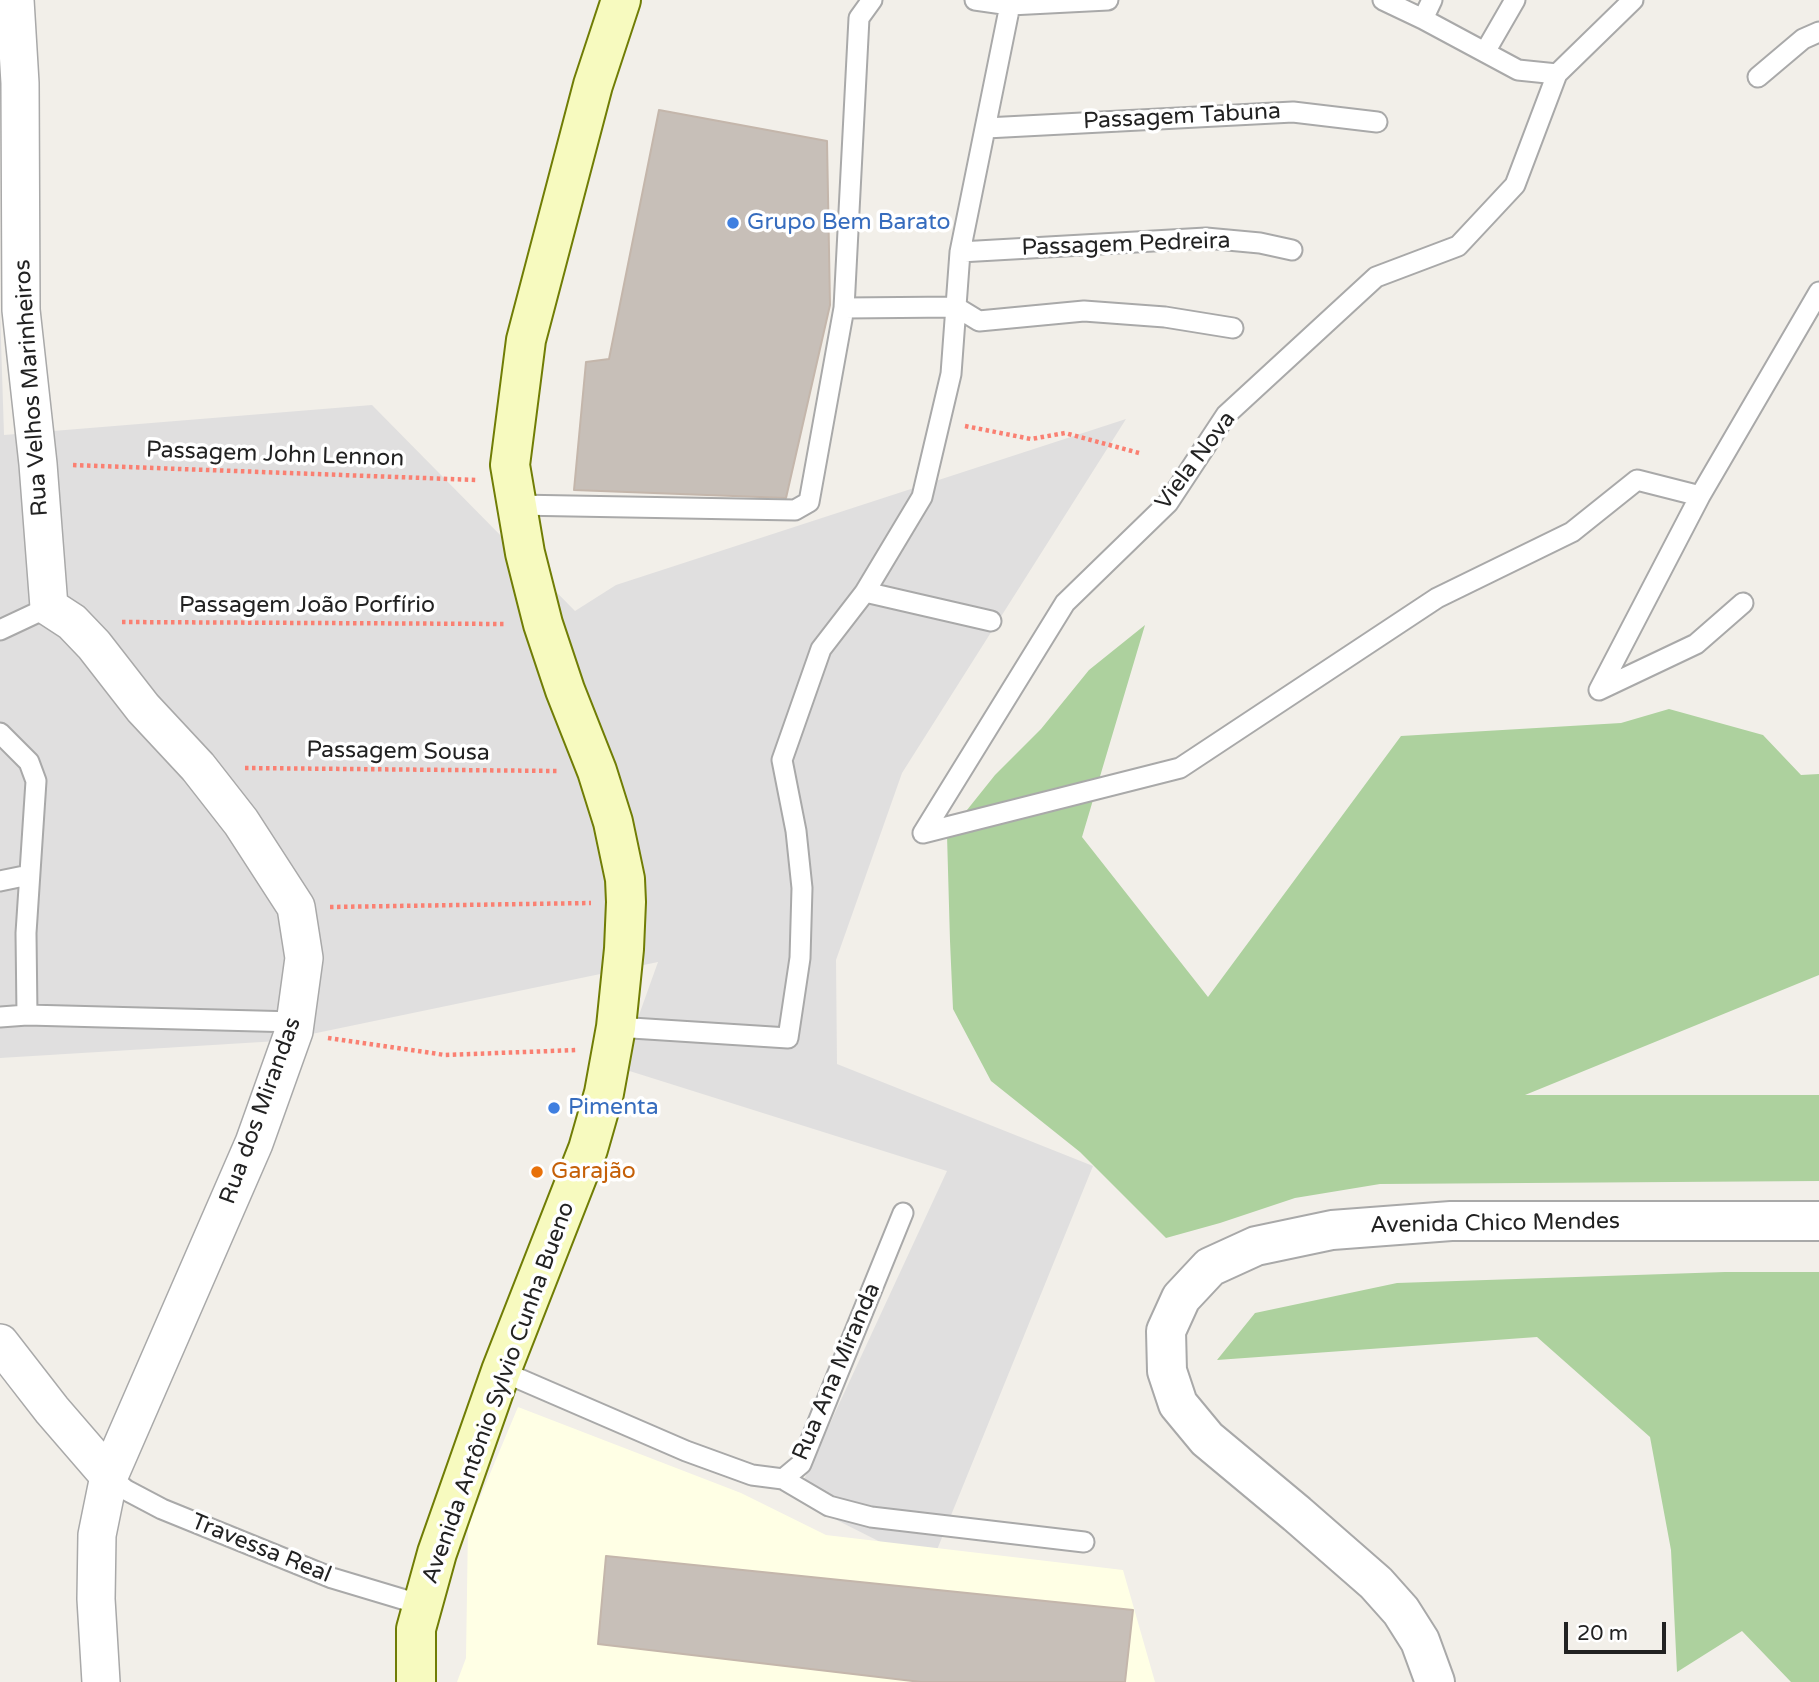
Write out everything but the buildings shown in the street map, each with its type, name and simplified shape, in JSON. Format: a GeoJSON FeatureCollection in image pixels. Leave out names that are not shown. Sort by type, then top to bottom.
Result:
{"type":"FeatureCollection","features":[{"type":"Feature","properties":{"kind":"main road","name":"Avenida Antônio Sylvio Cunha Bueno"},"geometry":{"type":"LineString","coordinates":[[416,1682],[416,1629],[422,1605],[501,1371],[588,1150],[604,1093],[614,1037],[626,902],[623,867],[597,771],[565,690],[543,624],[509,465],[526,340],[593,85],[621,0]]}},
{"type":"Feature","properties":{"kind":"main road","name":"Avenida Antônio Sylvio Cunha Bueno"},"geometry":{"type":"LineString","coordinates":[[422,1605],[435,1682]]}},
{"type":"Feature","properties":{"kind":"street","name":"Rua Velhos Marinheiros"},"geometry":{"type":"LineString","coordinates":[[15,0],[10,83],[21,310],[38,464],[61,615]]}},
{"type":"Feature","properties":{"kind":"street","name":"Rua dos Mirandas"},"geometry":{"type":"LineString","coordinates":[[61,615],[94,645],[143,708],[198,767],[241,822],[296,907],[304,958],[295,1027],[254,1143],[109,1476],[97,1535],[96,1599],[101,1682]]}},
{"type":"Feature","properties":{"kind":"street","name":"Avenida Chico Mendes"},"geometry":{"type":"LineString","coordinates":[[1435,1682],[1420,1641],[1376,1583],[1207,1439],[1178,1404],[1167,1371],[1166,1331],[1181,1298],[1210,1267],[1256,1246],[1332,1230],[1451,1221],[1819,1221]]}},
{"type":"Feature","properties":{"kind":"street"},"geometry":{"type":"LineString","coordinates":[[0,1342],[52,1410],[109,1476]]}},
{"type":"Feature","properties":{"kind":"lane"},"geometry":{"type":"LineString","coordinates":[[514,493],[795,510],[809,502],[844,307],[859,18],[872,0]]}},
{"type":"Feature","properties":{"kind":"lane"},"geometry":{"type":"LineString","coordinates":[[975,0],[1019,3],[1108,0]]}},
{"type":"Feature","properties":{"kind":"lane"},"geometry":{"type":"LineString","coordinates":[[1383,0],[1518,70],[1557,74],[1633,0]]}},
{"type":"Feature","properties":{"kind":"lane"},"geometry":{"type":"LineString","coordinates":[[1423,19],[1432,0]]}},
{"type":"Feature","properties":{"kind":"lane"},"geometry":{"type":"LineString","coordinates":[[1485,52],[1515,0]]}},
{"type":"Feature","properties":{"kind":"lane"},"geometry":{"type":"LineString","coordinates":[[614,1037],[788,1038],[800,958],[802,888],[796,831],[782,760],[821,649],[865,592],[922,497],[951,374],[960,252],[986,128],[1019,3]]}},
{"type":"Feature","properties":{"kind":"lane"},"geometry":{"type":"LineString","coordinates":[[1758,77],[1803,39],[1819,32]]}},
{"type":"Feature","properties":{"kind":"lane","name":"Viela Nova"},"geometry":{"type":"LineString","coordinates":[[1557,74],[1515,185],[1458,246],[1377,277],[1226,415],[1168,503],[1065,603],[923,833],[1180,768],[1437,598],[1572,532],[1637,480],[1700,496]]}},
{"type":"Feature","properties":{"kind":"lane","name":"Passagem Tabuna"},"geometry":{"type":"LineString","coordinates":[[986,128],[1293,112],[1377,122]]}},
{"type":"Feature","properties":{"kind":"lane","name":"Passagem Pedreira"},"geometry":{"type":"LineString","coordinates":[[960,252],[1206,237],[1260,243],[1292,250]]}},
{"type":"Feature","properties":{"kind":"lane"},"geometry":{"type":"LineString","coordinates":[[1744,603],[1696,644],[1600,690],[1700,496],[1819,292]]}},
{"type":"Feature","properties":{"kind":"lane"},"geometry":{"type":"LineString","coordinates":[[844,307],[956,307],[979,321],[1084,311],[1165,317],[1233,328]]}},
{"type":"Feature","properties":{"kind":"lane"},"geometry":{"type":"LineString","coordinates":[[865,592],[991,621]]}},
{"type":"Feature","properties":{"kind":"lane"},"geometry":{"type":"LineString","coordinates":[[0,630],[61,615]]}},
{"type":"Feature","properties":{"kind":"lane"},"geometry":{"type":"LineString","coordinates":[[0,733],[29,762],[36,781],[26,933],[27,1015]]}},
{"type":"Feature","properties":{"kind":"lane"},"geometry":{"type":"LineString","coordinates":[[0,881],[29,875]]}},
{"type":"Feature","properties":{"kind":"lane"},"geometry":{"type":"LineString","coordinates":[[0,1017],[27,1015],[295,1027]]}},
{"type":"Feature","properties":{"kind":"lane","name":"Rua Ana Miranda"},"geometry":{"type":"LineString","coordinates":[[501,1371],[685,1451],[752,1475],[783,1479],[801,1464],[903,1213]]}},
{"type":"Feature","properties":{"kind":"lane","name":"Travessa Real"},"geometry":{"type":"LineString","coordinates":[[109,1476],[126,1490],[162,1509],[332,1578],[422,1605]]}},
{"type":"Feature","properties":{"kind":"lane"},"geometry":{"type":"LineString","coordinates":[[783,1479],[830,1506],[871,1517],[1084,1542]]}},
{"type":"Feature","properties":{"kind":"path"},"geometry":{"type":"LineString","coordinates":[[940,421],[1031,439],[1065,433],[1139,453]]}},
{"type":"Feature","properties":{"kind":"path","name":"Passagem John Lennon"},"geometry":{"type":"LineString","coordinates":[[38,464],[514,493]]}},
{"type":"Feature","properties":{"kind":"path","name":"Passagem João Porfírio"},"geometry":{"type":"LineString","coordinates":[[61,615],[543,624]]}},
{"type":"Feature","properties":{"kind":"path","name":"Passagem Sousa"},"geometry":{"type":"LineString","coordinates":[[198,767],[597,771]]}},
{"type":"Feature","properties":{"kind":"path"},"geometry":{"type":"LineString","coordinates":[[296,907],[626,902]]}},
{"type":"Feature","properties":{"kind":"path"},"geometry":{"type":"LineString","coordinates":[[295,1027],[368,1045],[445,1055],[614,1037]]}},
{"type":"Feature","properties":{"kind":"shaded area"},"geometry":{"type":"Polygon","coordinates":[[[0,309],[4,435],[372,405],[575,611],[616,585],[1126,419],[902,773],[836,960],[837,1064],[1093,1166],[930,1567],[795,1499],[947,1171],[620,1068],[658,962],[278,1041],[0,1058],[0,309]]]}},
{"type":"Feature","properties":{"kind":"shaded area"},"geometry":{"type":"Polygon","coordinates":[[[518,1407],[741,1493],[826,1535],[1123,1570],[1155,1682],[457,1682],[466,1658],[468,1526],[518,1407]]]}},
{"type":"Feature","properties":{"kind":"green space"},"geometry":{"type":"Polygon","coordinates":[[[1145,625],[1082,837],[1208,997],[1401,736],[1621,723],[1669,709],[1763,735],[1801,775],[1819,774],[1819,975],[1525,1095],[1819,1095],[1819,1181],[1380,1184],[1295,1198],[1166,1238],[1080,1152],[991,1081],[953,1009],[950,941],[947,835],[995,775],[1041,729],[1089,670],[1145,625]]]}},
{"type":"Feature","properties":{"kind":"green space"},"geometry":{"type":"Polygon","coordinates":[[[1725,1272],[1819,1272],[1819,1682],[1791,1682],[1742,1631],[1677,1672],[1671,1550],[1650,1437],[1537,1337],[1217,1360],[1255,1313],[1397,1283],[1725,1272]]]}},
{"type":"Feature","properties":{"kind":"place","name":"Grupo Bem Barato"},"geometry":{"type":"Point","coordinates":[733,223]}},
{"type":"Feature","properties":{"kind":"place","name":"Pimenta"},"geometry":{"type":"Point","coordinates":[554,1108]}},
{"type":"Feature","properties":{"kind":"place","name":"Garajão"},"geometry":{"type":"Point","coordinates":[537,1172]}}]}
